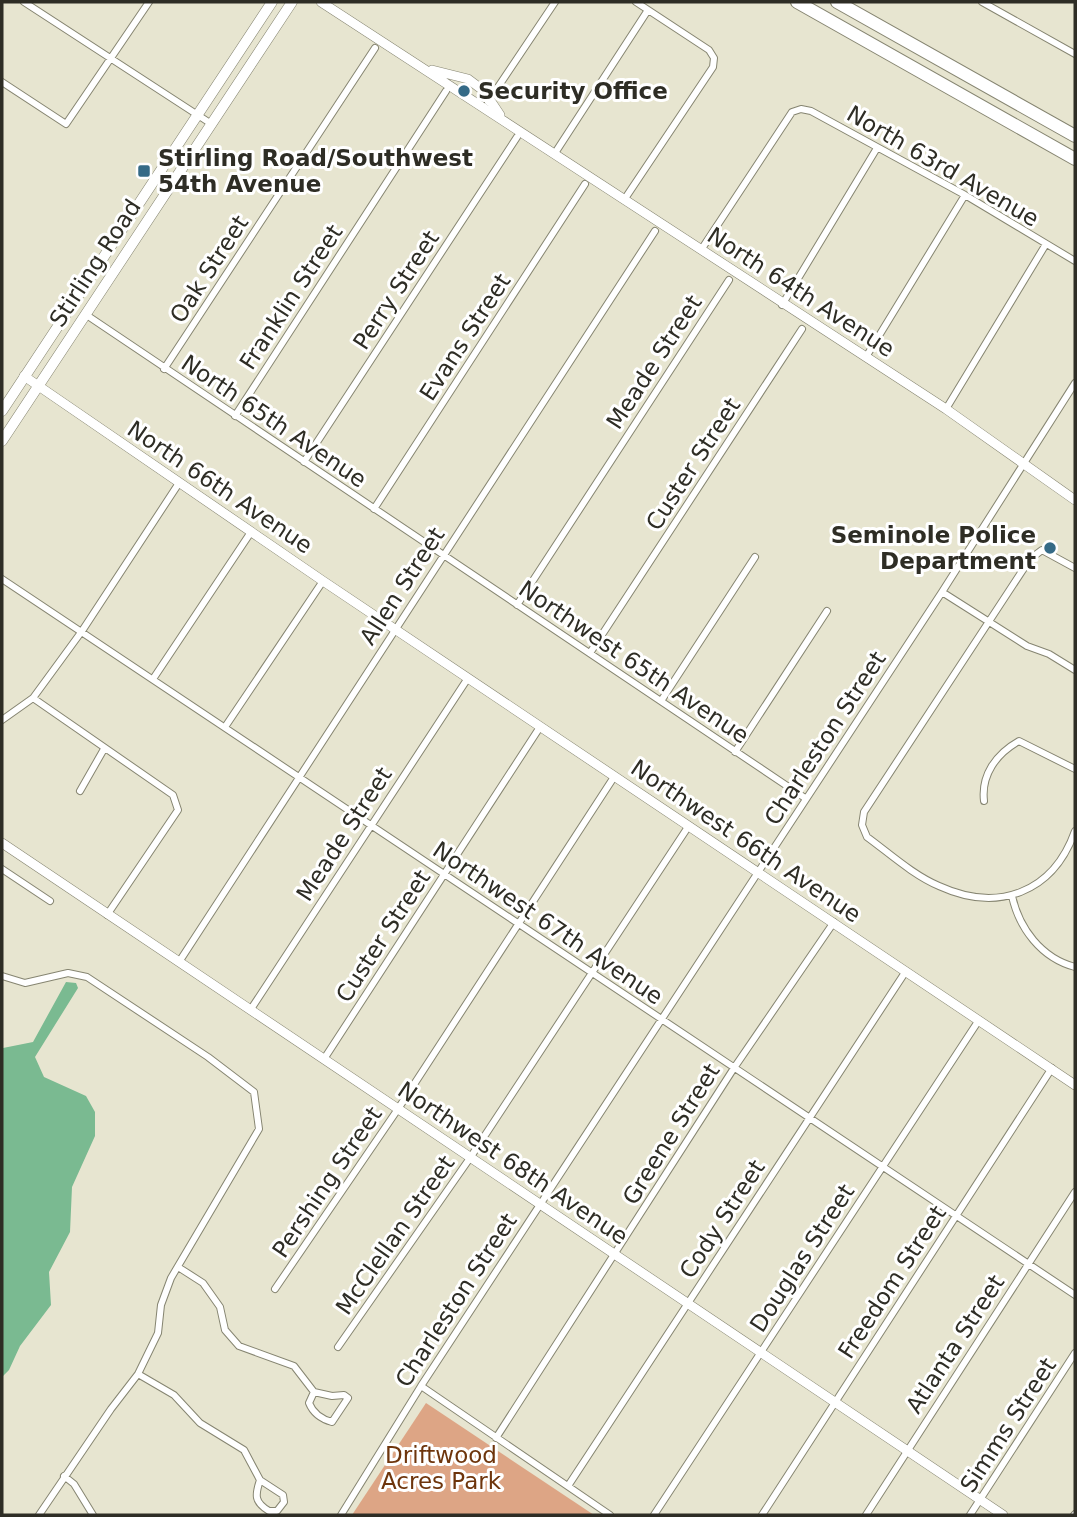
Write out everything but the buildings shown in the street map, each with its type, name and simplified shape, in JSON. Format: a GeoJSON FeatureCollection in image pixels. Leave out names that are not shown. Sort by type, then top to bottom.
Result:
{"type":"FeatureCollection","features":[{"type":"Feature","properties":{"kind":"highway"},"geometry":{"type":"LineString","coordinates":[[797,2],[1075,159]]}},
{"type":"Feature","properties":{"kind":"highway"},"geometry":{"type":"LineString","coordinates":[[837,2],[1075,136]]}},
{"type":"Feature","properties":{"kind":"main road","name":"Stirling Road"},"geometry":{"type":"LineString","coordinates":[[2,411],[195,114],[272,2]]}},
{"type":"Feature","properties":{"kind":"main road","name":"Stirling Road"},"geometry":{"type":"LineString","coordinates":[[2,442],[209,123],[292,2]]}},
{"type":"Feature","properties":{"kind":"street"},"geometry":{"type":"LineString","coordinates":[[24,2],[209,123]]}},
{"type":"Feature","properties":{"kind":"street"},"geometry":{"type":"LineString","coordinates":[[2,82],[66,124],[149,2]]}},
{"type":"Feature","properties":{"kind":"street","name":"North 64th Avenue"},"geometry":{"type":"LineString","coordinates":[[323,2],[486,105],[503,120],[782,305],[946,409],[1075,500]]}},
{"type":"Feature","properties":{"kind":"street"},"geometry":{"type":"LineString","coordinates":[[486,105],[555,2]]}},
{"type":"Feature","properties":{"kind":"street"},"geometry":{"type":"LineString","coordinates":[[624,200],[713,67],[714,58],[709,50],[636,2]]}},
{"type":"Feature","properties":{"kind":"street"},"geometry":{"type":"LineString","coordinates":[[982,2],[1075,54]]}},
{"type":"Feature","properties":{"kind":"street"},"geometry":{"type":"LineString","coordinates":[[555,153],[648,10]]}},
{"type":"Feature","properties":{"kind":"street","name":"Oak Street"},"geometry":{"type":"LineString","coordinates":[[164,369],[375,48]]}},
{"type":"Feature","properties":{"kind":"street","name":"North 64th Avenue"},"geometry":{"type":"LineString","coordinates":[[415,62],[437,72],[457,74],[468,79],[484,91],[486,105]]}},
{"type":"Feature","properties":{"kind":"street","name":"Franklin Street"},"geometry":{"type":"LineString","coordinates":[[235,416],[446,91]]}},
{"type":"Feature","properties":{"kind":"street","name":"North 63rd Avenue"},"geometry":{"type":"LineString","coordinates":[[701,250],[792,112],[801,109],[811,111],[965,195],[1075,261]]}},
{"type":"Feature","properties":{"kind":"street","name":"Perry Street"},"geometry":{"type":"LineString","coordinates":[[304,462],[517,136]]}},
{"type":"Feature","properties":{"kind":"street"},"geometry":{"type":"LineString","coordinates":[[782,305],[877,148]]}},
{"type":"Feature","properties":{"kind":"street","name":"Evans Street"},"geometry":{"type":"LineString","coordinates":[[374,509],[585,184]]}},
{"type":"Feature","properties":{"kind":"street"},"geometry":{"type":"LineString","coordinates":[[866,357],[965,195]]}},
{"type":"Feature","properties":{"kind":"street","name":"Allen Street"},"geometry":{"type":"LineString","coordinates":[[179,962],[655,231]]}},
{"type":"Feature","properties":{"kind":"street"},"geometry":{"type":"LineString","coordinates":[[946,409],[1045,244]]}},
{"type":"Feature","properties":{"kind":"street","name":"Meade Street"},"geometry":{"type":"LineString","coordinates":[[517,605],[729,280]]}},
{"type":"Feature","properties":{"kind":"street","name":"North 65th Avenue"},"geometry":{"type":"LineString","coordinates":[[85,314],[443,555]]}},
{"type":"Feature","properties":{"kind":"street","name":"Custer Street"},"geometry":{"type":"LineString","coordinates":[[590,653],[802,330]]}},
{"type":"Feature","properties":{"kind":"street","name":"North 66th Avenue"},"geometry":{"type":"LineString","coordinates":[[24,376],[395,629]]}},
{"type":"Feature","properties":{"kind":"street","name":"Charleston Street"},"geometry":{"type":"LineString","coordinates":[[341,1515],[421,1386],[759,873],[805,798],[1025,465],[1075,383]]}},
{"type":"Feature","properties":{"kind":"street"},"geometry":{"type":"LineString","coordinates":[[2,720],[33,698],[82,631],[179,483]]}},
{"type":"Feature","properties":{"kind":"street"},"geometry":{"type":"LineString","coordinates":[[153,679],[251,531]]}},
{"type":"Feature","properties":{"kind":"street"},"geometry":{"type":"LineString","coordinates":[[1075,568],[1052,552],[1036,552],[864,812],[862,825],[867,837],[936,885],[960,894],[1012,896],[1043,881],[1057,868],[1067,853],[1075,831]]}},
{"type":"Feature","properties":{"kind":"street","name":"Northwest 65th Avenue"},"geometry":{"type":"LineString","coordinates":[[443,555],[805,798]]}},
{"type":"Feature","properties":{"kind":"street"},"geometry":{"type":"LineString","coordinates":[[661,701],[755,557]]}},
{"type":"Feature","properties":{"kind":"street","name":"Northwest 67th Avenue"},"geometry":{"type":"LineString","coordinates":[[2,579],[1075,1295]]}},
{"type":"Feature","properties":{"kind":"street"},"geometry":{"type":"LineString","coordinates":[[225,727],[323,581]]}},
{"type":"Feature","properties":{"kind":"street"},"geometry":{"type":"LineString","coordinates":[[942,592],[1027,646],[1049,654],[1075,670]]}},
{"type":"Feature","properties":{"kind":"street"},"geometry":{"type":"LineString","coordinates":[[735,752],[827,611]]}},
{"type":"Feature","properties":{"kind":"street","name":"Northwest 66th Avenue"},"geometry":{"type":"LineString","coordinates":[[395,629],[1075,1085]]}},
{"type":"Feature","properties":{"kind":"street","name":"Meade Street"},"geometry":{"type":"LineString","coordinates":[[251,1009],[468,678]]}},
{"type":"Feature","properties":{"kind":"street"},"geometry":{"type":"LineString","coordinates":[[33,698],[173,794],[178,810],[107,915]]}},
{"type":"Feature","properties":{"kind":"street","name":"Custer Street"},"geometry":{"type":"LineString","coordinates":[[324,1059],[540,727]]}},
{"type":"Feature","properties":{"kind":"street"},"geometry":{"type":"LineString","coordinates":[[984,801],[982,784],[986,775],[1005,749],[1019,741],[1075,769]]}},
{"type":"Feature","properties":{"kind":"street"},"geometry":{"type":"LineString","coordinates":[[80,791],[104,749]]}},
{"type":"Feature","properties":{"kind":"street","name":"Pershing Street"},"geometry":{"type":"LineString","coordinates":[[275,1289],[398,1109],[614,776]]}},
{"type":"Feature","properties":{"kind":"street","name":"McClellan Street"},"geometry":{"type":"LineString","coordinates":[[338,1347],[470,1158],[688,827]]}},
{"type":"Feature","properties":{"kind":"street","name":"Northwest 68th Avenue"},"geometry":{"type":"LineString","coordinates":[[2,843],[1003,1515]]}},
{"type":"Feature","properties":{"kind":"street"},"geometry":{"type":"LineString","coordinates":[[2,869],[50,901]]}},
{"type":"Feature","properties":{"kind":"street"},"geometry":{"type":"LineString","coordinates":[[1012,896],[1024,932],[1041,947],[1075,967]]}},
{"type":"Feature","properties":{"kind":"street","name":"Greene Street"},"geometry":{"type":"LineString","coordinates":[[496,1438],[734,1068],[834,922]]}},
{"type":"Feature","properties":{"kind":"street","name":"Cody Street"},"geometry":{"type":"LineString","coordinates":[[568,1486],[905,971]]}},
{"type":"Feature","properties":{"kind":"street"},"geometry":{"type":"LineString","coordinates":[[2,976],[25,983],[68,973],[87,977],[208,1057],[254,1092],[259,1129],[178,1267],[161,1305],[158,1333],[138,1374],[39,1515]]}},
{"type":"Feature","properties":{"kind":"street","name":"Douglas Street"},"geometry":{"type":"LineString","coordinates":[[654,1515],[979,1020]]}},
{"type":"Feature","properties":{"kind":"street","name":"Freedom Street"},"geometry":{"type":"LineString","coordinates":[[762,1515],[1052,1068]]}},
{"type":"Feature","properties":{"kind":"street","name":"Atlanta Street"},"geometry":{"type":"LineString","coordinates":[[866,1515],[1075,1192]]}},
{"type":"Feature","properties":{"kind":"street"},"geometry":{"type":"LineString","coordinates":[[178,1267],[203,1283],[220,1307],[225,1329],[239,1346],[294,1366],[314,1392],[332,1396],[344,1395],[348,1398],[332,1422],[321,1419],[311,1408],[309,1403],[314,1392]]}},
{"type":"Feature","properties":{"kind":"street","name":"Simms Street"},"geometry":{"type":"LineString","coordinates":[[970,1515],[1075,1353]]}},
{"type":"Feature","properties":{"kind":"street"},"geometry":{"type":"LineString","coordinates":[[138,1374],[174,1395],[200,1423],[244,1450],[260,1480],[283,1495],[284,1502],[277,1511],[270,1511],[257,1501],[255,1494],[260,1480]]}},
{"type":"Feature","properties":{"kind":"street"},"geometry":{"type":"LineString","coordinates":[[421,1386],[610,1515]]}},
{"type":"Feature","properties":{"kind":"street"},"geometry":{"type":"LineString","coordinates":[[64,1476],[74,1484],[93,1515]]}},
{"type":"Feature","properties":{"kind":"green space","name":"Driftwood Acres Park"},"geometry":{"type":"Polygon","coordinates":[[[426,1403],[594,1515],[352,1515],[426,1403]]]}},
{"type":"Feature","properties":{"kind":"shaded area"},"geometry":{"type":"Polygon","coordinates":[[[66,982],[76,983],[78,988],[35,1057],[44,1077],[86,1096],[95,1112],[95,1136],[72,1187],[70,1232],[49,1272],[51,1305],[20,1346],[9,1370],[2,1377],[3,1048],[33,1042],[66,982]]]}},
{"type":"Feature","properties":{"kind":"place","name":"Security Office"},"geometry":{"type":"Point","coordinates":[464,91]}},
{"type":"Feature","properties":{"kind":"place","name":"Stirling Road/Southwest 54th Avenue"},"geometry":{"type":"Point","coordinates":[144,171]}},
{"type":"Feature","properties":{"kind":"place","name":"Seminole Police Department"},"geometry":{"type":"Point","coordinates":[1050,548]}}]}
